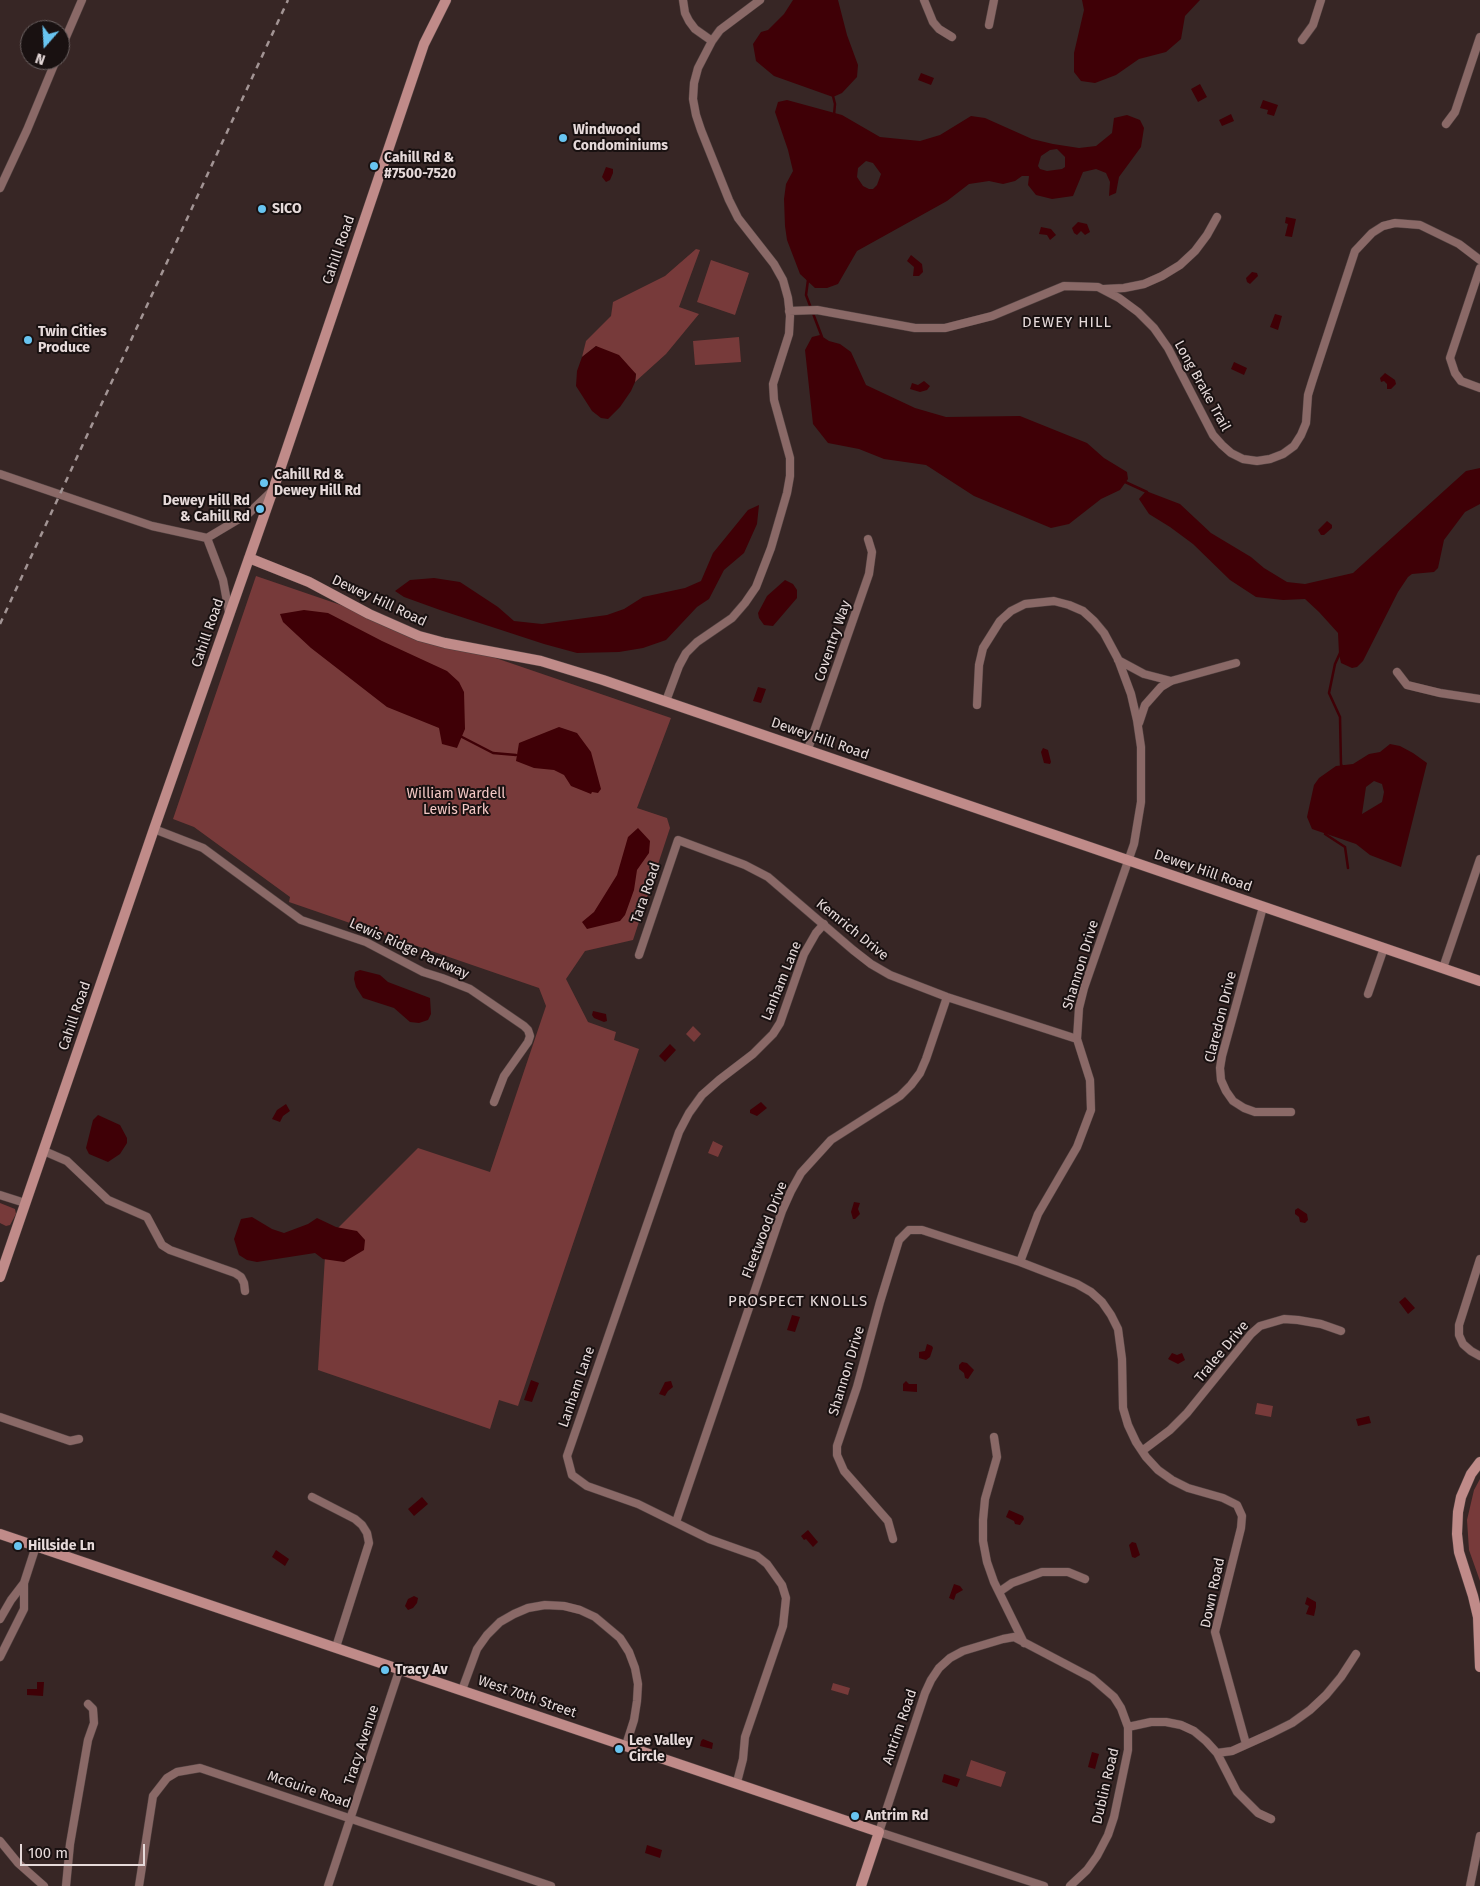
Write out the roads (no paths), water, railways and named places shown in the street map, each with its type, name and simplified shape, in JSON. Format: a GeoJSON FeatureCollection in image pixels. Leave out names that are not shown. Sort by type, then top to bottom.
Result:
{"type":"FeatureCollection","features":[{"type":"Feature","properties":{"kind":"street"},"geometry":{"type":"LineString","coordinates":[[70,27],[82,0]]}},
{"type":"Feature","properties":{"kind":"street","name":"Cahill Road"},"geometry":{"type":"LineString","coordinates":[[0,1277],[154,829],[230,615],[424,44],[446,0]]}},
{"type":"Feature","properties":{"kind":"street"},"geometry":{"type":"LineString","coordinates":[[683,0],[689,22],[712,42]]}},
{"type":"Feature","properties":{"kind":"street"},"geometry":{"type":"LineString","coordinates":[[666,701],[678,666],[686,653],[697,642],[732,618],[756,587],[771,548],[790,476],[790,458],[774,400],[773,384],[789,334],[790,311],[783,280],[774,264],[738,218],[696,115],[693,99],[694,83],[698,68],[720,30],[760,0]]}},
{"type":"Feature","properties":{"kind":"street"},"geometry":{"type":"LineString","coordinates":[[924,0],[933,22],[939,29],[952,37]]}},
{"type":"Feature","properties":{"kind":"street"},"geometry":{"type":"LineString","coordinates":[[989,24],[994,0]]}},
{"type":"Feature","properties":{"kind":"street"},"geometry":{"type":"LineString","coordinates":[[1302,40],[1313,25],[1321,0]]}},
{"type":"Feature","properties":{"kind":"street"},"geometry":{"type":"LineString","coordinates":[[1446,124],[1455,112],[1480,37]]}},
{"type":"Feature","properties":{"kind":"street"},"geometry":{"type":"LineString","coordinates":[[0,188],[52,70]]}},
{"type":"Feature","properties":{"kind":"street"},"geometry":{"type":"LineString","coordinates":[[1104,289],[1144,284],[1180,265],[1207,235],[1217,217]]}},
{"type":"Feature","properties":{"kind":"street","name":"Long Brake Trail"},"geometry":{"type":"LineString","coordinates":[[790,311],[817,310],[915,328],[945,328],[992,316],[1064,286],[1098,287],[1138,312],[1154,328],[1168,348],[1207,425],[1217,440],[1231,453],[1243,459],[1257,461],[1283,454],[1294,446],[1301,435],[1306,423],[1308,395],[1355,251],[1372,232],[1383,226],[1395,223],[1420,225],[1459,244],[1480,260]]}},
{"type":"Feature","properties":{"kind":"street"},"geometry":{"type":"LineString","coordinates":[[1480,268],[1450,358],[1455,373],[1461,381],[1480,388]]}},
{"type":"Feature","properties":{"kind":"street"},"geometry":{"type":"LineString","coordinates":[[0,474],[152,526],[207,538],[249,513],[272,490]]}},
{"type":"Feature","properties":{"kind":"street"},"geometry":{"type":"LineString","coordinates":[[207,538],[223,580],[230,615]]}},
{"type":"Feature","properties":{"kind":"street","name":"Coventry Way"},"geometry":{"type":"LineString","coordinates":[[808,750],[869,574],[872,552],[868,539]]}},
{"type":"Feature","properties":{"kind":"street","name":"Dewey Hill Road"},"geometry":{"type":"LineString","coordinates":[[249,558],[309,582],[369,614],[419,636],[445,644],[541,661],[666,701],[1480,980]]}},
{"type":"Feature","properties":{"kind":"street","name":"Shannon Drive"},"geometry":{"type":"LineString","coordinates":[[893,1539],[888,1521],[844,1470],[837,1455],[837,1446],[857,1386],[899,1240],[909,1230],[922,1230],[1020,1262],[1038,1214],[1077,1147],[1091,1110],[1090,1080],[1077,1039],[1079,1008],[1084,988],[1129,860],[1138,828],[1141,802],[1142,774],[1139,727],[1130,694],[1118,660],[1104,633],[1083,611],[1054,601],[1025,604],[1011,611],[1000,621],[983,648],[979,665],[977,705]]}},
{"type":"Feature","properties":{"kind":"street"},"geometry":{"type":"LineString","coordinates":[[1118,660],[1144,674],[1171,681]]}},
{"type":"Feature","properties":{"kind":"street"},"geometry":{"type":"LineString","coordinates":[[1139,727],[1140,715],[1145,705],[1160,687],[1171,681],[1236,663]]}},
{"type":"Feature","properties":{"kind":"street"},"geometry":{"type":"LineString","coordinates":[[1397,672],[1408,685],[1440,693],[1480,699]]}},
{"type":"Feature","properties":{"kind":"street","name":"Lewis Ridge Parkway"},"geometry":{"type":"LineString","coordinates":[[154,829],[203,848],[301,920],[366,942],[423,972],[470,989],[524,1026],[530,1036],[528,1042],[504,1076],[494,1102]]}},
{"type":"Feature","properties":{"kind":"street","name":"Kemrich Drive"},"geometry":{"type":"LineString","coordinates":[[678,840],[737,861],[768,877],[871,964],[896,978],[1077,1039]]}},
{"type":"Feature","properties":{"kind":"street","name":"Tara Road"},"geometry":{"type":"LineString","coordinates":[[639,955],[678,840]]}},
{"type":"Feature","properties":{"kind":"street"},"geometry":{"type":"LineString","coordinates":[[1443,968],[1480,859]]}},
{"type":"Feature","properties":{"kind":"street","name":"Claredon Drive"},"geometry":{"type":"LineString","coordinates":[[1263,907],[1222,1056],[1221,1080],[1233,1101],[1244,1108],[1255,1112],[1291,1112]]}},
{"type":"Feature","properties":{"kind":"street","name":"Lanham Lane"},"geometry":{"type":"LineString","coordinates":[[737,1782],[743,1759],[745,1736],[783,1626],[786,1598],[782,1585],[776,1574],[757,1556],[709,1539],[638,1504],[587,1486],[572,1475],[567,1456],[679,1132],[689,1113],[702,1095],[753,1054],[773,1034],[783,1016],[804,954],[816,933],[824,924]]}},
{"type":"Feature","properties":{"kind":"street"},"geometry":{"type":"LineString","coordinates":[[1368,994],[1384,948]]}},
{"type":"Feature","properties":{"kind":"street","name":"Fleetwood Drive"},"geometry":{"type":"LineString","coordinates":[[676,1522],[782,1211],[791,1191],[801,1173],[831,1140],[900,1096],[920,1073],[947,996]]}},
{"type":"Feature","properties":{"kind":"street"},"geometry":{"type":"LineString","coordinates":[[44,1151],[67,1161],[108,1200],[146,1216],[162,1245],[170,1250],[235,1273],[241,1277],[245,1291]]}},
{"type":"Feature","properties":{"kind":"street"},"geometry":{"type":"LineString","coordinates":[[0,1195],[26,1203]]}},
{"type":"Feature","properties":{"kind":"street"},"geometry":{"type":"LineString","coordinates":[[1480,1259],[1459,1325],[1459,1335],[1463,1344],[1480,1356]]}},
{"type":"Feature","properties":{"kind":"street"},"geometry":{"type":"LineString","coordinates":[[1020,1262],[1077,1284],[1096,1297],[1111,1315],[1118,1329],[1121,1344],[1124,1408],[1128,1425],[1142,1451]]}},
{"type":"Feature","properties":{"kind":"street","name":"Tralee Drive"},"geometry":{"type":"LineString","coordinates":[[1142,1451],[1170,1430],[1187,1413],[1251,1334],[1260,1326],[1284,1319],[1322,1324],[1341,1331]]}},
{"type":"Feature","properties":{"kind":"street"},"geometry":{"type":"LineString","coordinates":[[0,1417],[70,1441],[79,1440]]}},
{"type":"Feature","properties":{"kind":"street"},"geometry":{"type":"LineString","coordinates":[[994,1437],[997,1457],[985,1499],[983,1534],[987,1562],[994,1582],[1024,1643]]}},
{"type":"Feature","properties":{"kind":"street","name":"Down Road"},"geometry":{"type":"LineString","coordinates":[[1142,1451],[1158,1470],[1172,1480],[1188,1488],[1223,1498],[1237,1505],[1242,1516],[1241,1528],[1215,1632],[1246,1744]]}},
{"type":"Feature","properties":{"kind":"street"},"geometry":{"type":"LineString","coordinates":[[1480,1462],[1471,1474],[1461,1497],[1457,1534],[1459,1552],[1478,1617],[1480,1667]]}},
{"type":"Feature","properties":{"kind":"street"},"geometry":{"type":"LineString","coordinates":[[312,1497],[355,1519],[367,1533],[369,1543],[336,1646]]}},
{"type":"Feature","properties":{"kind":"street","name":"West 70th Street"},"geometry":{"type":"LineString","coordinates":[[0,1534],[336,1646],[879,1832],[1044,1886]]}},
{"type":"Feature","properties":{"kind":"street"},"geometry":{"type":"LineString","coordinates":[[0,1657],[24,1609],[24,1583],[36,1546]]}},
{"type":"Feature","properties":{"kind":"street"},"geometry":{"type":"LineString","coordinates":[[999,1592],[1012,1583],[1042,1572],[1068,1572],[1085,1579]]}},
{"type":"Feature","properties":{"kind":"street"},"geometry":{"type":"LineString","coordinates":[[0,1619],[24,1583]]}},
{"type":"Feature","properties":{"kind":"street"},"geometry":{"type":"LineString","coordinates":[[462,1690],[477,1649],[500,1622],[528,1608],[545,1605],[564,1606],[580,1610],[595,1617],[620,1638],[629,1652],[635,1668],[638,1684],[637,1701],[634,1720],[626,1745]]}},
{"type":"Feature","properties":{"kind":"street","name":"Antrim Road"},"geometry":{"type":"LineString","coordinates":[[861,1886],[925,1693],[940,1668],[950,1658],[963,1651],[992,1642],[1014,1637],[1024,1643]]}},
{"type":"Feature","properties":{"kind":"street","name":"Dublin Road"},"geometry":{"type":"LineString","coordinates":[[1024,1643],[1092,1678],[1104,1687],[1121,1708],[1128,1727],[1128,1750],[1108,1835],[1087,1870],[1070,1886]]}},
{"type":"Feature","properties":{"kind":"street"},"geometry":{"type":"LineString","coordinates":[[1217,1753],[1232,1751],[1272,1733],[1310,1710],[1341,1677],[1356,1654]]}},
{"type":"Feature","properties":{"kind":"street","name":"Tracy Avenue"},"geometry":{"type":"LineString","coordinates":[[328,1886],[400,1668]]}},
{"type":"Feature","properties":{"kind":"street"},"geometry":{"type":"LineString","coordinates":[[66,1886],[70,1844],[88,1740],[94,1723],[93,1709],[88,1704]]}},
{"type":"Feature","properties":{"kind":"street"},"geometry":{"type":"LineString","coordinates":[[1128,1727],[1151,1722],[1166,1722],[1181,1725],[1194,1731],[1206,1740],[1217,1753],[1237,1792],[1258,1813],[1271,1819]]}},
{"type":"Feature","properties":{"kind":"street","name":"McGuire Road"},"geometry":{"type":"LineString","coordinates":[[139,1886],[154,1796],[167,1778],[177,1772],[200,1768],[211,1770],[551,1886]]}},
{"type":"Feature","properties":{"kind":"street"},"geometry":{"type":"LineString","coordinates":[[1470,1886],[1480,1836]]}},
{"type":"Feature","properties":{"kind":"street"},"geometry":{"type":"LineString","coordinates":[[0,1841],[18,1863],[44,1886]]}},
{"type":"Feature","properties":{"kind":"waterway"},"geometry":{"type":"LineString","coordinates":[[833,96],[835,104],[834,115]]}},
{"type":"Feature","properties":{"kind":"waterway"},"geometry":{"type":"LineString","coordinates":[[808,280],[806,295],[822,337]]}},
{"type":"Feature","properties":{"kind":"waterway"},"geometry":{"type":"LineString","coordinates":[[1123,481],[1147,492]]}},
{"type":"Feature","properties":{"kind":"waterway"},"geometry":{"type":"LineString","coordinates":[[1340,653],[1335,664],[1329,693],[1340,717],[1341,765],[1344,767]]}},
{"type":"Feature","properties":{"kind":"waterway"},"geometry":{"type":"LineString","coordinates":[[462,737],[493,753],[516,755]]}},
{"type":"Feature","properties":{"kind":"waterway"},"geometry":{"type":"LineString","coordinates":[[1326,832],[1325,834],[1345,847],[1348,868]]}},
{"type":"Feature","properties":{"kind":"railway"},"geometry":{"type":"LineString","coordinates":[[0,624],[288,0]]}},
{"type":"Feature","properties":{"kind":"place","name":"Windwood Condominiums"},"geometry":{"type":"Point","coordinates":[563,138]}},
{"type":"Feature","properties":{"kind":"place","name":"Cahill Rd & #7500-7520"},"geometry":{"type":"Point","coordinates":[374,166]}},
{"type":"Feature","properties":{"kind":"place","name":"SICO"},"geometry":{"type":"Point","coordinates":[262,209]}},
{"type":"Feature","properties":{"kind":"place","name":"Twin Cities Produce"},"geometry":{"type":"Point","coordinates":[28,340]}},
{"type":"Feature","properties":{"kind":"place","name":"Cahill Rd & Dewey Hill Rd"},"geometry":{"type":"Point","coordinates":[264,483]}},
{"type":"Feature","properties":{"kind":"place","name":"Dewey Hill Rd & Cahill Rd"},"geometry":{"type":"Point","coordinates":[260,509]}},
{"type":"Feature","properties":{"kind":"place","name":"Hillside Ln"},"geometry":{"type":"Point","coordinates":[18,1546]}},
{"type":"Feature","properties":{"kind":"place","name":"Tracy Av"},"geometry":{"type":"Point","coordinates":[385,1670]}},
{"type":"Feature","properties":{"kind":"place","name":"Lee Valley Circle"},"geometry":{"type":"Point","coordinates":[619,1749]}},
{"type":"Feature","properties":{"kind":"place","name":"Antrim Rd"},"geometry":{"type":"Point","coordinates":[855,1816]}},
{"type":"Feature","properties":{"kind":"district","name":"DEWEY HILL"},"geometry":{"type":"Point","coordinates":[1067,323]}},
{"type":"Feature","properties":{"kind":"district","name":"PROSPECT KNOLLS"},"geometry":{"type":"Point","coordinates":[798,1302]}},
{"type":"Feature","properties":{"kind":"park label","name":"William Wardell Lewis Park"},"geometry":{"type":"Point","coordinates":[456,802]}}]}
